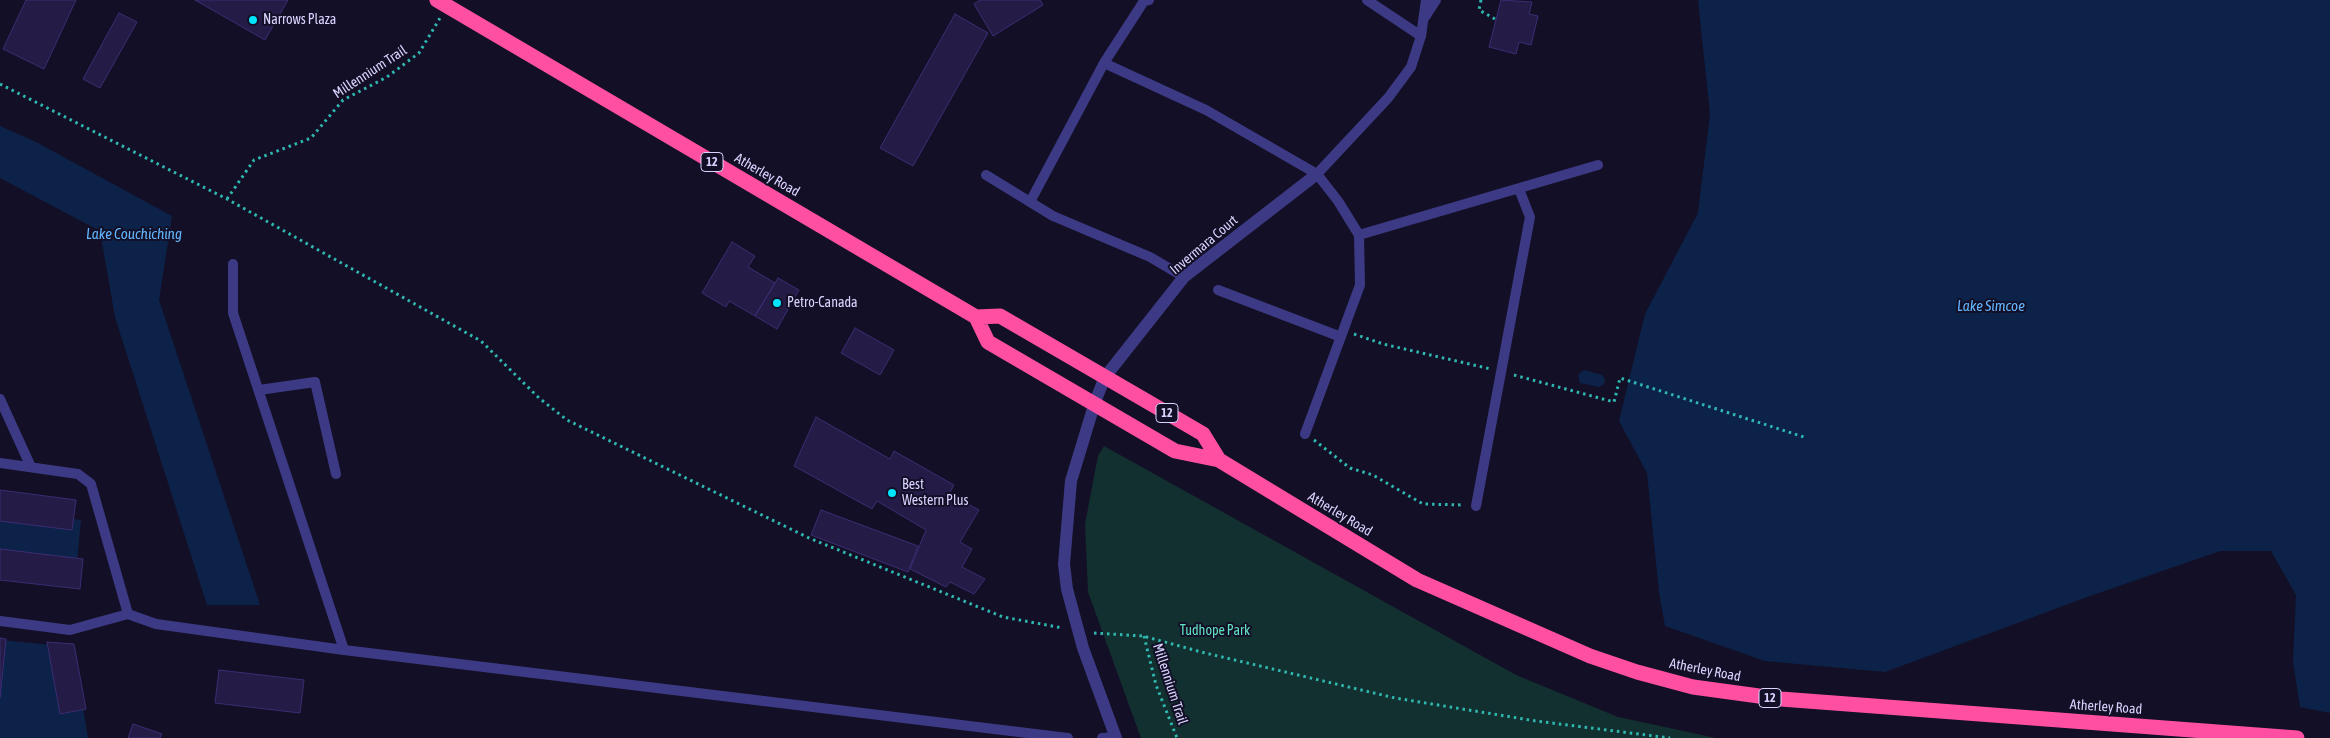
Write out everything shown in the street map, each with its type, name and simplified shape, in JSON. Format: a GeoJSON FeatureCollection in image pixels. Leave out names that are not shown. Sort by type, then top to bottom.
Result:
{"type":"FeatureCollection","features":[{"type":"Feature","properties":{"kind":"highway","name":"Atherley Road"},"geometry":{"type":"LineString","coordinates":[[442,3],[976,318],[988,342],[1095,402],[1175,451],[1219,460],[1417,580],[1590,656],[1637,672],[1683,684],[1781,699],[2297,738]]}},
{"type":"Feature","properties":{"kind":"highway","name":"Atherley Road"},"geometry":{"type":"LineString","coordinates":[[976,318],[1000,316],[1203,434],[1219,460]]}},
{"type":"Feature","properties":{"kind":"street","name":"Invermara Court"},"geometry":{"type":"LineString","coordinates":[[1116,738],[1078,632],[1067,589],[1064,564],[1066,520],[1071,481],[1095,402],[1105,377],[1184,277],[1317,174]]}},
{"type":"Feature","properties":{"kind":"lane"},"geometry":{"type":"LineString","coordinates":[[1030,202],[1104,63],[1144,1],[1149,0]]}},
{"type":"Feature","properties":{"kind":"lane"},"geometry":{"type":"LineString","coordinates":[[1367,0],[1421,36]]}},
{"type":"Feature","properties":{"kind":"lane"},"geometry":{"type":"LineString","coordinates":[[1317,174],[1401,83],[1411,67],[1421,36],[1426,0]]}},
{"type":"Feature","properties":{"kind":"lane"},"geometry":{"type":"LineString","coordinates":[[1425,18],[1436,0]]}},
{"type":"Feature","properties":{"kind":"lane"},"geometry":{"type":"LineString","coordinates":[[1104,63],[1206,110],[1317,174],[1338,201],[1359,235],[1360,285],[1305,434]]}},
{"type":"Feature","properties":{"kind":"lane"},"geometry":{"type":"LineString","coordinates":[[1359,235],[1519,190],[1598,165]]}},
{"type":"Feature","properties":{"kind":"lane"},"geometry":{"type":"LineString","coordinates":[[986,175],[1053,216],[1150,257],[1184,277]]}},
{"type":"Feature","properties":{"kind":"lane"},"geometry":{"type":"LineString","coordinates":[[1476,506],[1530,217],[1519,190]]}},
{"type":"Feature","properties":{"kind":"lane"},"geometry":{"type":"LineString","coordinates":[[233,264],[233,313],[344,650]]}},
{"type":"Feature","properties":{"kind":"lane"},"geometry":{"type":"LineString","coordinates":[[1218,290],[1341,337]]}},
{"type":"Feature","properties":{"kind":"lane"},"geometry":{"type":"LineString","coordinates":[[259,390],[315,382],[336,474]]}},
{"type":"Feature","properties":{"kind":"lane"},"geometry":{"type":"LineString","coordinates":[[0,399],[31,467]]}},
{"type":"Feature","properties":{"kind":"lane"},"geometry":{"type":"LineString","coordinates":[[0,463],[78,474],[91,484],[128,614]]}},
{"type":"Feature","properties":{"kind":"lane"},"geometry":{"type":"LineString","coordinates":[[0,621],[70,630],[128,614],[156,624],[344,650],[1068,738]]}},
{"type":"Feature","properties":{"kind":"lane"},"geometry":{"type":"LineString","coordinates":[[1102,738],[1116,738]]}},
{"type":"Feature","properties":{"kind":"path"},"geometry":{"type":"LineString","coordinates":[[1480,0],[1479,10],[1495,19]]}},
{"type":"Feature","properties":{"kind":"path","name":"Millennium Trail"},"geometry":{"type":"LineString","coordinates":[[227,199],[254,160],[311,138],[343,100],[387,77],[419,53],[442,3]]}},
{"type":"Feature","properties":{"kind":"path"},"geometry":{"type":"LineString","coordinates":[[0,84],[227,199],[481,341],[539,398],[567,420],[808,538],[1003,617],[1078,632],[1143,636],[1205,653],[1395,698],[1536,721],[1670,738]]}},
{"type":"Feature","properties":{"kind":"path"},"geometry":{"type":"LineString","coordinates":[[1629,381],[1804,437]]}},
{"type":"Feature","properties":{"kind":"path"},"geometry":{"type":"LineString","coordinates":[[1305,434],[1350,468],[1373,475],[1423,504],[1476,506]]}},
{"type":"Feature","properties":{"kind":"path","name":"Millennium Trail"},"geometry":{"type":"LineString","coordinates":[[1143,636],[1156,685],[1176,738]]}},
{"type":"Feature","properties":{"kind":"green space","name":"Tudhope Park"},"geometry":{"type":"Polygon","coordinates":[[[1104,446],[1516,675],[1618,717],[1716,738],[1141,738],[1088,592],[1085,524],[1098,456],[1104,446]]]}},
{"type":"Feature","properties":{"kind":"water","name":"Lake Simcoe"},"geometry":{"type":"Polygon","coordinates":[[[1698,0],[2330,0],[2330,713],[2300,707],[2293,662],[2296,595],[2271,551],[2220,551],[2090,596],[1885,672],[1765,661],[1665,626],[1659,592],[1647,473],[1619,421],[1645,314],[1698,213],[1710,114],[1698,0]]]}},
{"type":"Feature","properties":{"kind":"water","name":"Lake Couchiching"},"geometry":{"type":"Polygon","coordinates":[[[0,126],[36,142],[172,216],[159,300],[260,605],[207,605],[115,317],[100,231],[0,178],[0,126]]]}},
{"type":"Feature","properties":{"kind":"water"},"geometry":{"type":"Polygon","coordinates":[[[1584,370],[1602,375],[1605,379],[1604,384],[1599,387],[1580,383],[1578,375],[1584,370]]]}},
{"type":"Feature","properties":{"kind":"water"},"geometry":{"type":"Polygon","coordinates":[[[0,510],[81,520],[77,563],[0,554],[0,510]]]}},
{"type":"Feature","properties":{"kind":"water"},"geometry":{"type":"Polygon","coordinates":[[[0,640],[73,647],[88,738],[0,738],[0,640]]]}},
{"type":"Feature","properties":{"kind":"building"},"geometry":{"type":"Polygon","coordinates":[[[26,0],[76,0],[44,69],[3,49],[26,0]]]}},
{"type":"Feature","properties":{"kind":"building","name":"Narrows Plaza"},"geometry":{"type":"Polygon","coordinates":[[[195,0],[288,0],[265,40],[195,0]]]}},
{"type":"Feature","properties":{"kind":"building"},"geometry":{"type":"Polygon","coordinates":[[[980,0],[1040,0],[1043,5],[993,36],[974,4],[980,0]]]}},
{"type":"Feature","properties":{"kind":"building"},"geometry":{"type":"Polygon","coordinates":[[[1501,0],[1532,2],[1529,14],[1538,16],[1531,45],[1519,42],[1516,54],[1489,47],[1501,0]]]}},
{"type":"Feature","properties":{"kind":"building"},"geometry":{"type":"Polygon","coordinates":[[[119,13],[137,22],[100,88],[83,79],[119,13]]]}},
{"type":"Feature","properties":{"kind":"building"},"geometry":{"type":"Polygon","coordinates":[[[955,14],[988,33],[913,166],[880,148],[955,14]]]}},
{"type":"Feature","properties":{"kind":"building"},"geometry":{"type":"Polygon","coordinates":[[[732,242],[755,256],[748,267],[775,283],[755,316],[729,301],[726,307],[702,293],[732,242]]]}},
{"type":"Feature","properties":{"kind":"building","name":"Petro-Canada"},"geometry":{"type":"Polygon","coordinates":[[[778,278],[799,290],[777,329],[755,316],[778,278]]]}},
{"type":"Feature","properties":{"kind":"building"},"geometry":{"type":"Polygon","coordinates":[[[855,328],[894,350],[880,375],[841,353],[855,328]]]}},
{"type":"Feature","properties":{"kind":"building"},"geometry":{"type":"Polygon","coordinates":[[[816,417],[890,459],[894,451],[954,485],[949,494],[979,510],[960,542],[972,549],[962,567],[985,579],[974,594],[950,582],[946,587],[910,569],[926,530],[877,501],[872,509],[794,466],[816,417]]]}},
{"type":"Feature","properties":{"kind":"building"},"geometry":{"type":"Polygon","coordinates":[[[0,490],[76,500],[72,530],[0,521],[0,490]]]}},
{"type":"Feature","properties":{"kind":"building"},"geometry":{"type":"Polygon","coordinates":[[[821,510],[918,546],[908,572],[811,535],[821,510]]]}},
{"type":"Feature","properties":{"kind":"building"},"geometry":{"type":"Polygon","coordinates":[[[0,549],[83,559],[80,589],[0,580],[0,549]]]}},
{"type":"Feature","properties":{"kind":"building"},"geometry":{"type":"Polygon","coordinates":[[[0,638],[6,639],[0,698],[0,638]]]}},
{"type":"Feature","properties":{"kind":"building"},"geometry":{"type":"Polygon","coordinates":[[[47,642],[74,644],[86,709],[60,714],[47,642]]]}},
{"type":"Feature","properties":{"kind":"building"},"geometry":{"type":"Polygon","coordinates":[[[219,670],[304,680],[300,713],[215,703],[219,670]]]}},
{"type":"Feature","properties":{"kind":"building"},"geometry":{"type":"Polygon","coordinates":[[[133,724],[162,734],[160,738],[128,738],[133,724]]]}},
{"type":"Feature","properties":{"kind":"place","name":"Narrows Plaza"},"geometry":{"type":"Point","coordinates":[253,20]}},
{"type":"Feature","properties":{"kind":"place","name":"Petro-Canada"},"geometry":{"type":"Point","coordinates":[777,303]}},
{"type":"Feature","properties":{"kind":"place","name":"Best Western Plus"},"geometry":{"type":"Point","coordinates":[892,493]}}]}
